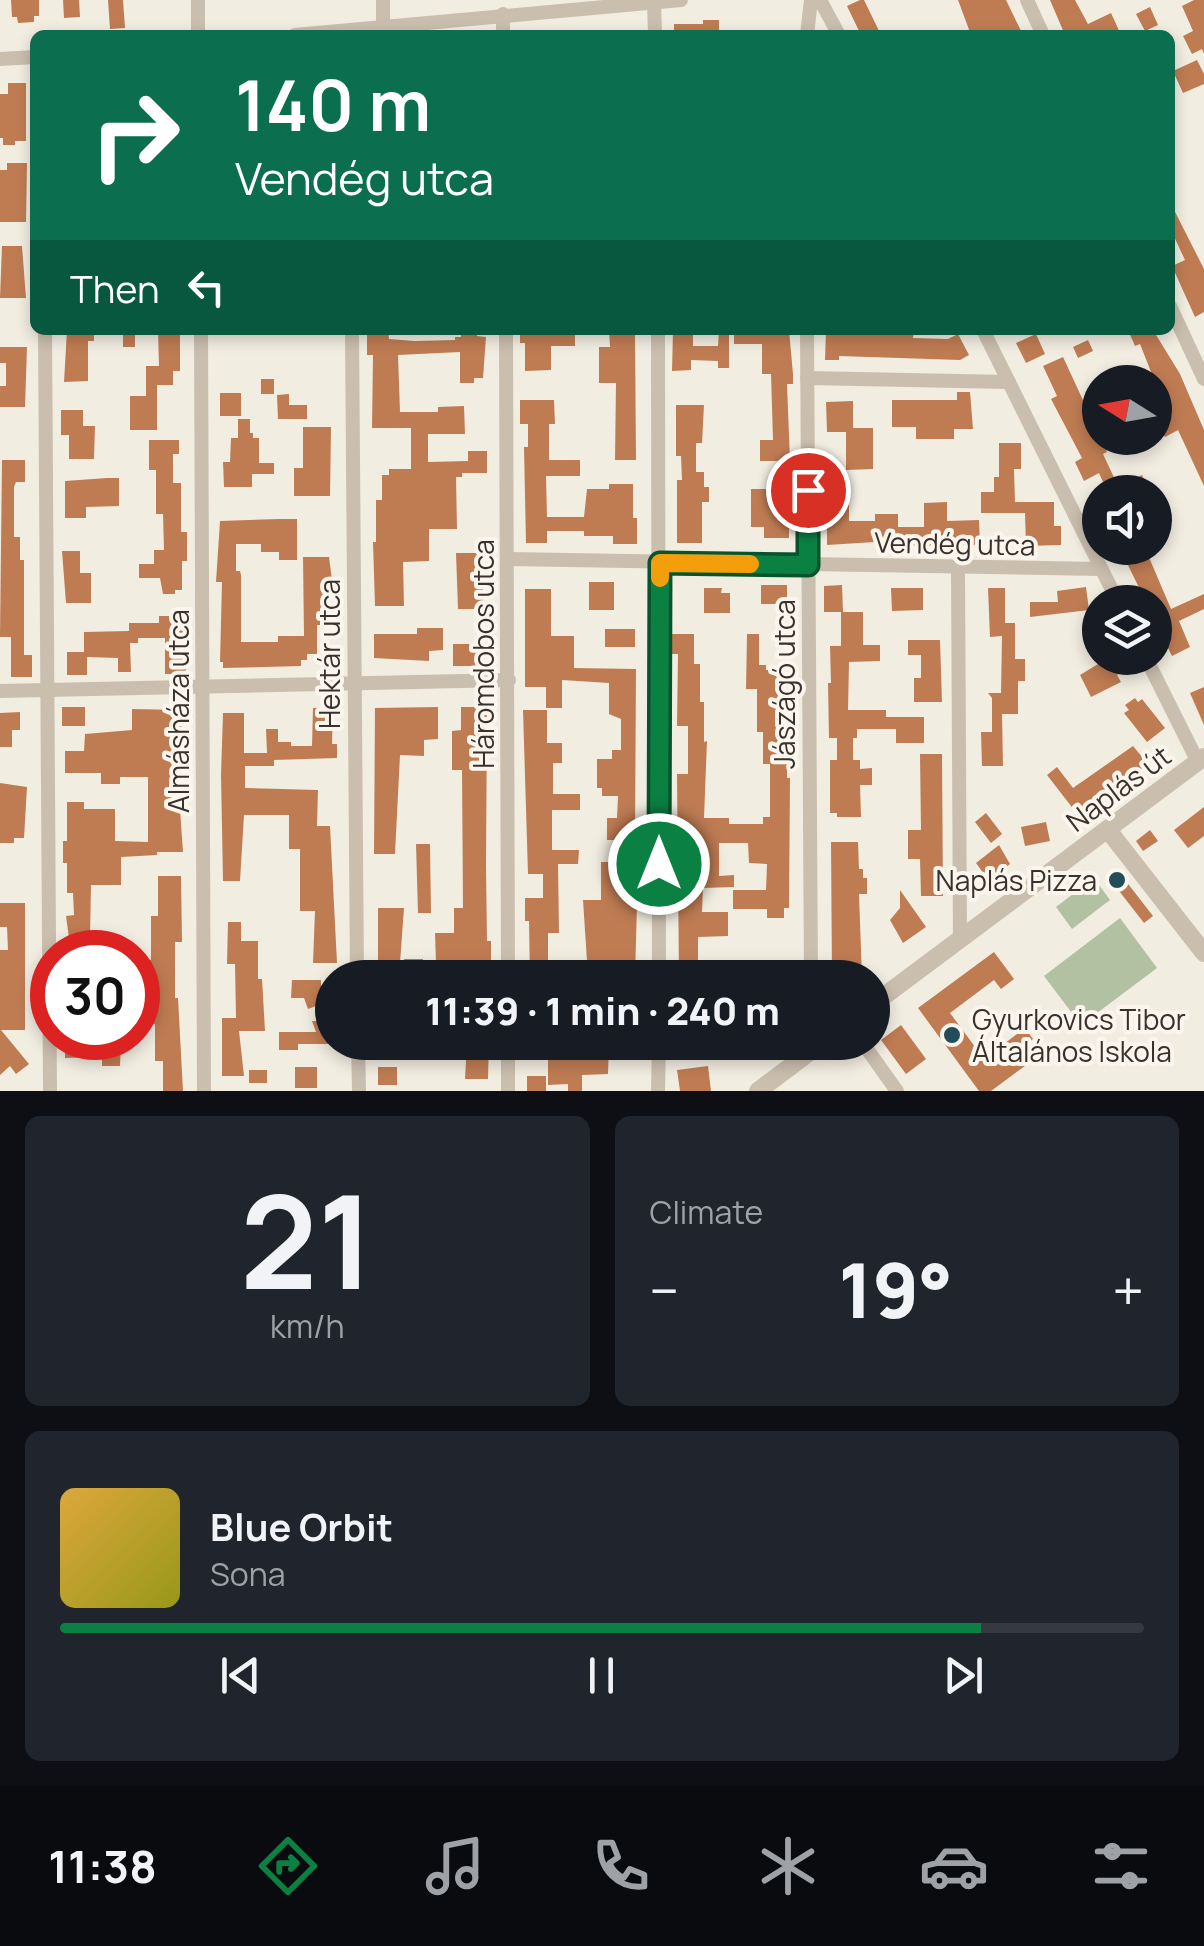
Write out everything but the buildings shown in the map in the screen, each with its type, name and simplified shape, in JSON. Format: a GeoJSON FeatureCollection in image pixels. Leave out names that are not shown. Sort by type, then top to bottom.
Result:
{"type":"FeatureCollection","features":[{"type":"Feature","properties":{"kind":"street"},"geometry":{"type":"LineString","coordinates":[[198,0],[198,30]]}},
{"type":"Feature","properties":{"kind":"street"},"geometry":{"type":"LineString","coordinates":[[383,0],[383,26]]}},
{"type":"Feature","properties":{"kind":"street"},"geometry":{"type":"LineString","coordinates":[[364,30],[682,0]]}},
{"type":"Feature","properties":{"kind":"street"},"geometry":{"type":"LineString","coordinates":[[808,30],[811,0]]}},
{"type":"Feature","properties":{"kind":"street"},"geometry":{"type":"LineString","coordinates":[[820,0],[836,30]]}},
{"type":"Feature","properties":{"kind":"street"},"geometry":{"type":"LineString","coordinates":[[1027,0],[1042,30]]}},
{"type":"Feature","properties":{"kind":"street"},"geometry":{"type":"LineString","coordinates":[[654,2],[655,30]]}},
{"type":"Feature","properties":{"kind":"street"},"geometry":{"type":"LineString","coordinates":[[502,14],[503,30]]}},
{"type":"Feature","properties":{"kind":"street"},"geometry":{"type":"LineString","coordinates":[[0,60],[30,57]]}},
{"type":"Feature","properties":{"kind":"street"},"geometry":{"type":"LineString","coordinates":[[1175,317],[1204,379]]}},
{"type":"Feature","properties":{"kind":"street"},"geometry":{"type":"LineString","coordinates":[[45,335],[50,1091]]}},
{"type":"Feature","properties":{"kind":"street","name":"Almásháza utca"},"geometry":{"type":"LineString","coordinates":[[201,335],[204,1091]]}},
{"type":"Feature","properties":{"kind":"street","name":"Hektár utca"},"geometry":{"type":"LineString","coordinates":[[352,335],[358,960]]}},
{"type":"Feature","properties":{"kind":"street","name":"Háromdobos utca"},"geometry":{"type":"LineString","coordinates":[[506,335],[508,960]]}},
{"type":"Feature","properties":{"kind":"street"},"geometry":{"type":"LineString","coordinates":[[658,335],[659,960]]}},
{"type":"Feature","properties":{"kind":"street","name":"Jászágó utca"},"geometry":{"type":"LineString","coordinates":[[807,335],[811,960]]}},
{"type":"Feature","properties":{"kind":"street"},"geometry":{"type":"LineString","coordinates":[[985,335],[1109,585]]}},
{"type":"Feature","properties":{"kind":"street"},"geometry":{"type":"LineString","coordinates":[[807,378],[1008,382]]}},
{"type":"Feature","properties":{"kind":"street","name":"Vendég utca"},"geometry":{"type":"LineString","coordinates":[[508,560],[1101,569]]}},
{"type":"Feature","properties":{"kind":"street"},"geometry":{"type":"LineString","coordinates":[[958,568],[960,940]]}},
{"type":"Feature","properties":{"kind":"street"},"geometry":{"type":"LineString","coordinates":[[1155,675],[1201,759]]}},
{"type":"Feature","properties":{"kind":"street"},"geometry":{"type":"LineString","coordinates":[[0,692],[509,680]]}},
{"type":"Feature","properties":{"kind":"street","name":"Naplás út"},"geometry":{"type":"LineString","coordinates":[[890,992],[1201,759]]}},
{"type":"Feature","properties":{"kind":"street"},"geometry":{"type":"LineString","coordinates":[[1108,830],[1204,953]]}},
{"type":"Feature","properties":{"kind":"street"},"geometry":{"type":"LineString","coordinates":[[358,1060],[359,1091]]}},
{"type":"Feature","properties":{"kind":"street"},"geometry":{"type":"LineString","coordinates":[[508,1060],[508,1091]]}},
{"type":"Feature","properties":{"kind":"street"},"geometry":{"type":"LineString","coordinates":[[658,1060],[658,1091]]}},
{"type":"Feature","properties":{"kind":"street"},"geometry":{"type":"LineString","coordinates":[[758,1091],[797,1060]]}},
{"type":"Feature","properties":{"kind":"street"},"geometry":{"type":"LineString","coordinates":[[874,1060],[896,1091]]}},
{"type":"Feature","properties":{"kind":"green space"},"geometry":{"type":"Polygon","coordinates":[[[1094,878],[1110,900],[1072,929],[1056,907],[1094,878]]]}},
{"type":"Feature","properties":{"kind":"green space"},"geometry":{"type":"Polygon","coordinates":[[[1120,918],[1157,968],[1081,1025],[1044,976],[1120,918]]]}},
{"type":"Feature","properties":{"kind":"slow traffic"},"geometry":{"type":"LineString","coordinates":[[660,578],[660,563],[750,564]]}},
{"type":"Feature","properties":{"kind":"place","name":"Naplás Pizza"},"geometry":{"type":"Point","coordinates":[1117,880]}},
{"type":"Feature","properties":{"kind":"place","name":"Gyurkovics Tibor Általános Iskola"},"geometry":{"type":"Point","coordinates":[952,1035]}},
{"type":"Feature","properties":{"kind":"route"},"geometry":{"type":"LineString","coordinates":[[659,864],[660,563],[808,565],[808,490]]}}]}
